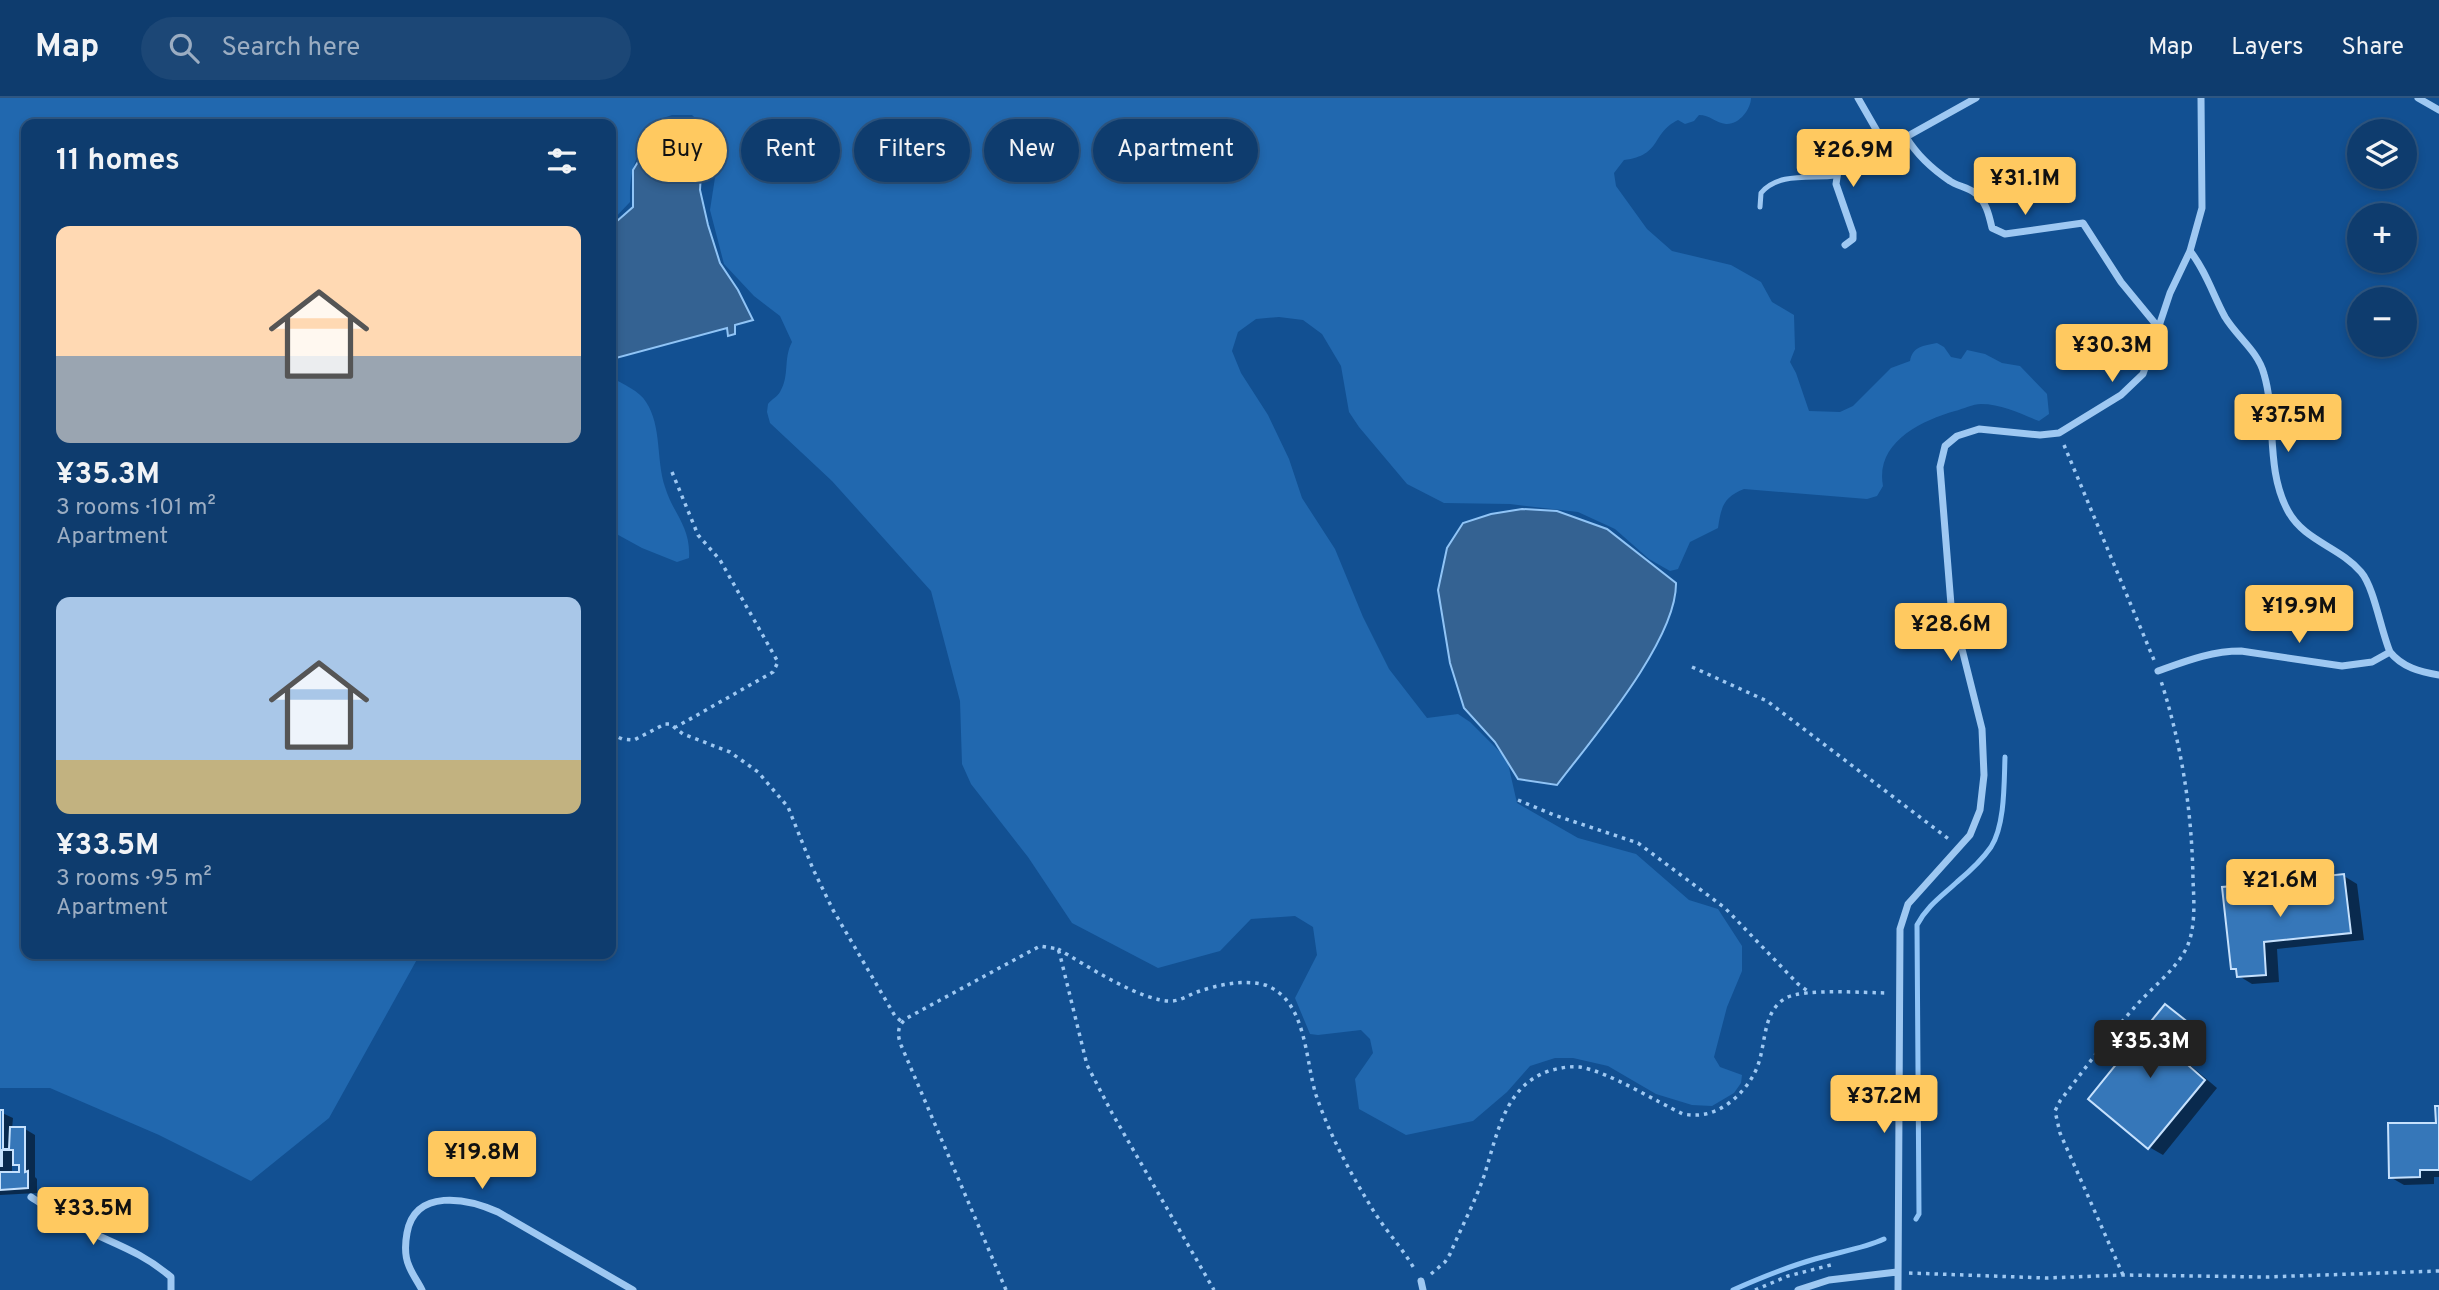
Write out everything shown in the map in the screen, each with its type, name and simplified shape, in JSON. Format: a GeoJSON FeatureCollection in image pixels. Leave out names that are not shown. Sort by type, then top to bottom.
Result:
{"type":"FeatureCollection","features":[{"type":"Feature","properties":{"kind":"street"},"geometry":{"type":"LineString","coordinates":[[1858,98],[1885,145]]}},
{"type":"Feature","properties":{"kind":"street"},"geometry":{"type":"LineString","coordinates":[[1845,245],[1850,243],[1853,233],[1836,184],[1836,176],[1842,167],[1906,137],[1976,98]]}},
{"type":"Feature","properties":{"kind":"street"},"geometry":{"type":"LineString","coordinates":[[1898,1290],[1900,929],[1908,904],[1970,835],[1980,810],[1984,763],[1982,729],[1951,605],[1940,467],[1945,446],[1956,436],[1979,429],[2040,435],[2059,433],[2121,396],[2143,374],[2170,293],[2190,251],[2202,208],[2201,98]]}},
{"type":"Feature","properties":{"kind":"street"},"geometry":{"type":"LineString","coordinates":[[2418,98],[2439,110]]}},
{"type":"Feature","properties":{"kind":"street"},"geometry":{"type":"LineString","coordinates":[[1906,137],[1924,160],[1952,182],[1975,193],[1989,211],[1992,228],[2005,234],[2083,223],[2121,282],[2158,327]]}},
{"type":"Feature","properties":{"kind":"street"},"geometry":{"type":"LineString","coordinates":[[2190,251],[2205,273],[2227,320],[2257,357],[2264,373],[2271,443],[2287,510],[2298,526],[2312,538],[2351,562],[2362,573],[2369,586],[2389,652],[2397,661],[2408,667],[2439,675]]}},
{"type":"Feature","properties":{"kind":"street"},"geometry":{"type":"LineString","coordinates":[[2158,671],[2210,653],[2225,651],[2342,666],[2372,662],[2389,652]]}},
{"type":"Feature","properties":{"kind":"street"},"geometry":{"type":"LineString","coordinates":[[31,1197],[69,1222],[115,1241],[154,1262],[171,1278],[171,1290]]}},
{"type":"Feature","properties":{"kind":"street"},"geometry":{"type":"LineString","coordinates":[[422,1290],[405,1252],[407,1234],[416,1211],[434,1201],[467,1203],[498,1212],[633,1290]]}},
{"type":"Feature","properties":{"kind":"street"},"geometry":{"type":"LineString","coordinates":[[1798,1290],[1829,1280],[1897,1274]]}},
{"type":"Feature","properties":{"kind":"street"},"geometry":{"type":"LineString","coordinates":[[1421,1281],[1423,1290]]}},
{"type":"Feature","properties":{"kind":"lane"},"geometry":{"type":"LineString","coordinates":[[1760,207],[1761,193],[1772,183],[1787,179],[1836,176]]}},
{"type":"Feature","properties":{"kind":"path"},"geometry":{"type":"LineString","coordinates":[[2059,433],[2158,671],[2175,724],[2192,842],[2194,899],[2191,935],[2185,950],[2133,1008],[2055,1111],[2060,1133],[2123,1275]]}},
{"type":"Feature","properties":{"kind":"path"},"geometry":{"type":"LineString","coordinates":[[672,472],[698,535],[720,560],[778,662],[773,672],[676,727]]}},
{"type":"Feature","properties":{"kind":"path"},"geometry":{"type":"LineString","coordinates":[[1692,667],[1767,701],[1959,847]]}},
{"type":"Feature","properties":{"kind":"path"},"geometry":{"type":"LineString","coordinates":[[616,736],[630,741],[664,723],[676,727],[683,734],[719,747],[758,772],[793,816],[813,869],[833,910],[895,1016],[902,1022]]}},
{"type":"Feature","properties":{"kind":"path"},"geometry":{"type":"LineString","coordinates":[[1518,800],[1638,843],[1725,908],[1798,984],[1810,993]]}},
{"type":"Feature","properties":{"kind":"path"},"geometry":{"type":"LineString","coordinates":[[1006,1290],[901,1045],[899,1030],[902,1022],[1040,946],[1058,949],[1105,976],[1161,1000],[1179,1000],[1219,986],[1244,982],[1265,985],[1285,996],[1296,1016],[1323,1114],[1342,1156],[1370,1206],[1408,1256],[1421,1281],[1437,1270],[1450,1254],[1484,1176],[1503,1117],[1512,1100],[1525,1084],[1541,1074],[1565,1067],[1578,1067],[1594,1071],[1683,1114],[1693,1116],[1710,1113],[1722,1108],[1740,1094],[1755,1072],[1774,1008],[1793,995],[1898,993]]}},
{"type":"Feature","properties":{"kind":"path"},"geometry":{"type":"LineString","coordinates":[[1058,949],[1087,1065],[1214,1290]]}},
{"type":"Feature","properties":{"kind":"path"},"geometry":{"type":"LineString","coordinates":[[1897,1274],[2046,1278],[2123,1275],[2266,1277],[2439,1270]]}},
{"type":"Feature","properties":{"kind":"shaded area"},"geometry":{"type":"Polygon","coordinates":[[[0,98],[1751,98],[1743,116],[1731,124],[1699,115],[1694,121],[1685,124],[1678,120],[1663,131],[1645,154],[1624,160],[1614,173],[1616,186],[1647,229],[1672,251],[1731,265],[1761,282],[1772,302],[1794,315],[1795,349],[1790,362],[1809,411],[1840,412],[1853,406],[1891,368],[1910,361],[1919,348],[1937,343],[1944,347],[1951,357],[1961,359],[1967,350],[1985,354],[2002,363],[2020,366],[2047,394],[2049,414],[2039,421],[2004,408],[1981,404],[1942,415],[1915,428],[1893,446],[1886,458],[1882,471],[1883,486],[1877,496],[1867,499],[1744,489],[1724,504],[1718,528],[1690,542],[1678,569],[1670,571],[1649,559],[1615,529],[1578,512],[1510,504],[1444,503],[1407,484],[1349,412],[1341,366],[1322,334],[1303,320],[1279,317],[1256,319],[1238,332],[1232,351],[1241,373],[1268,415],[1289,459],[1302,498],[1335,549],[1363,617],[1389,669],[1427,718],[1458,714],[1470,722],[1507,759],[1517,803],[1578,838],[1636,854],[1689,900],[1718,909],[1742,946],[1742,971],[1727,1007],[1714,1057],[1720,1067],[1742,1075],[1741,1083],[1734,1093],[1712,1106],[1692,1105],[1656,1094],[1608,1066],[1573,1058],[1555,1058],[1530,1066],[1507,1092],[1473,1121],[1406,1135],[1359,1109],[1355,1079],[1373,1053],[1370,1039],[1361,1030],[1310,1034],[1295,998],[1317,955],[1313,927],[1295,916],[1251,919],[1220,951],[1158,968],[1072,923],[1028,857],[971,784],[962,764],[960,701],[931,591],[832,481],[770,423],[768,404],[783,386],[792,342],[780,316],[754,296],[724,264],[710,210],[714,182],[727,182],[727,119],[696,119],[692,115],[672,115],[660,119],[637,119],[637,157],[631,178],[630,202],[616,217],[616,119],[21,119],[21,959],[417,959],[329,1118],[251,1181],[159,1135],[50,1088],[0,1088],[0,98]]]}},
{"type":"Feature","properties":{"kind":"shaded area"},"geometry":{"type":"Polygon","coordinates":[[[637,163],[637,182],[700,182],[708,225],[720,263],[753,320],[735,325],[735,334],[728,336],[727,328],[616,358],[616,226],[617,221],[633,207],[633,170],[637,163]]]}},
{"type":"Feature","properties":{"kind":"shaded area"},"geometry":{"type":"Polygon","coordinates":[[[616,380],[640,394],[651,411],[657,432],[662,477],[687,537],[689,558],[677,562],[616,534],[616,380]]]}},
{"type":"Feature","properties":{"kind":"shaded area"},"geometry":{"type":"Polygon","coordinates":[[[1522,509],[1557,511],[1607,529],[1676,583],[1673,606],[1648,660],[1610,716],[1557,785],[1518,779],[1495,742],[1464,708],[1450,663],[1438,590],[1447,548],[1463,523],[1491,514],[1522,509]]]}},
{"type":"Feature","properties":{"kind":"building"},"geometry":{"type":"Polygon","coordinates":[[[2344,874],[2351,933],[2264,942],[2266,975],[2237,977],[2236,969],[2231,969],[2222,887],[2269,883],[2270,895],[2319,890],[2317,877],[2344,874]]]}},
{"type":"Feature","properties":{"kind":"building"},"geometry":{"type":"Polygon","coordinates":[[[2165,1004],[2194,1027],[2172,1051],[2205,1080],[2148,1149],[2088,1099],[2165,1004]]]}},
{"type":"Feature","properties":{"kind":"building"},"geometry":{"type":"Polygon","coordinates":[[[2435,1106],[2439,1106],[2439,1170],[2420,1170],[2420,1177],[2389,1178],[2388,1123],[2436,1123],[2435,1106]]]}},
{"type":"Feature","properties":{"kind":"building"},"geometry":{"type":"Polygon","coordinates":[[[0,1110],[3,1110],[3,1149],[9,1149],[10,1127],[25,1127],[25,1172],[28,1171],[28,1188],[0,1190],[0,1172],[19,1172],[19,1165],[13,1165],[13,1150],[2,1150],[0,1166],[0,1110]]]}},
{"type":"Feature","properties":{"kind":"waterway"},"geometry":{"type":"LineString","coordinates":[[1916,1219],[1919,1214],[1917,925],[1930,907],[1984,857],[1996,838],[2004,792],[2005,757]]}},
{"type":"Feature","properties":{"kind":"waterway"},"geometry":{"type":"LineString","coordinates":[[1733,1290],[1794,1266],[1884,1239]]}}]}
